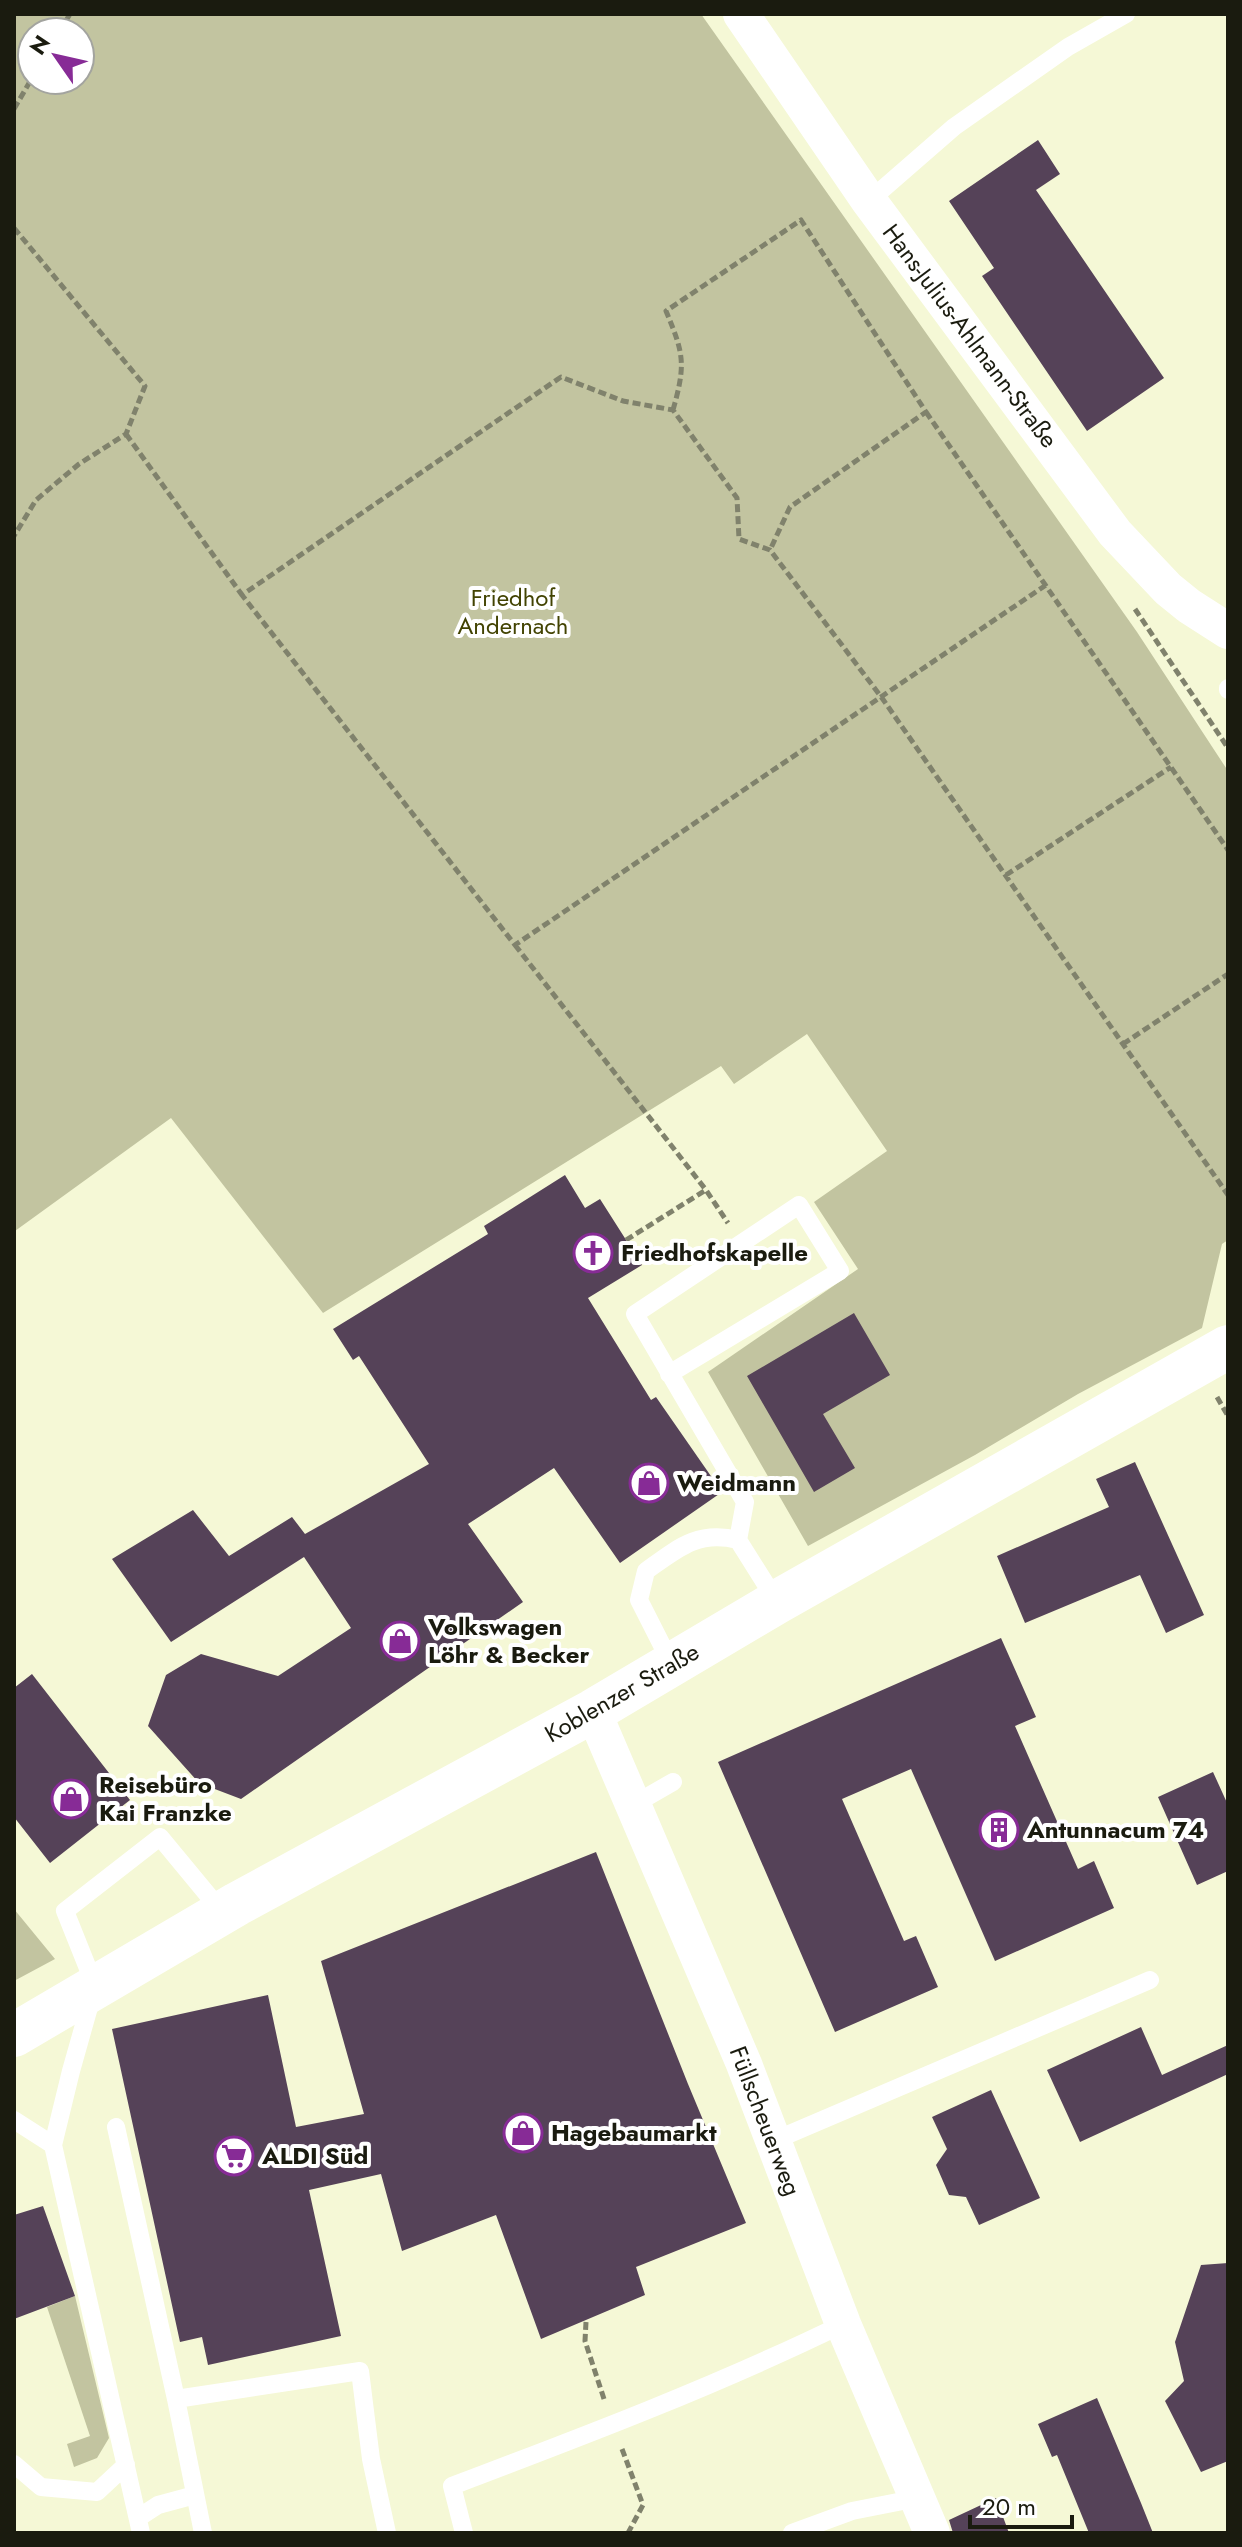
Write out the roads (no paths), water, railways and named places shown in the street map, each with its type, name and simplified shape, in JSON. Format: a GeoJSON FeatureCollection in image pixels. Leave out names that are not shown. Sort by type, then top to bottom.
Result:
{"type":"FeatureCollection","features":[{"type":"Feature","properties":{"kind":"street","name":"Hans-Julius-Ahlmann-Straße"},"geometry":{"type":"LineString","coordinates":[[741,14],[869,201],[1115,533],[1168,589],[1228,631]]}},
{"type":"Feature","properties":{"kind":"street","name":"Koblenzer Straße"},"geometry":{"type":"LineString","coordinates":[[14,2035],[222,1913],[593,1711],[777,1602],[1228,1347]]}},
{"type":"Feature","properties":{"kind":"street","name":"Füllscheuerweg"},"geometry":{"type":"LineString","coordinates":[[593,1711],[744,2064],[843,2324],[932,2533]]}},
{"type":"Feature","properties":{"kind":"lane"},"geometry":{"type":"LineString","coordinates":[[869,201],[954,127],[1068,47],[1126,14]]}},
{"type":"Feature","properties":{"kind":"lane"},"geometry":{"type":"LineString","coordinates":[[669,1374],[840,1271],[799,1205],[635,1314],[669,1374],[745,1502],[738,1540]]}},
{"type":"Feature","properties":{"kind":"lane"},"geometry":{"type":"LineString","coordinates":[[672,1665],[639,1600],[646,1571],[687,1543],[720,1535],[738,1540],[777,1602]]}},
{"type":"Feature","properties":{"kind":"lane"},"geometry":{"type":"LineString","coordinates":[[633,1805],[673,1782]]}},
{"type":"Feature","properties":{"kind":"lane"},"geometry":{"type":"LineString","coordinates":[[140,2526],[53,2145],[95,1986],[65,1911],[160,1837],[222,1913]]}},
{"type":"Feature","properties":{"kind":"lane"},"geometry":{"type":"LineString","coordinates":[[773,2141],[1150,1980]]}},
{"type":"Feature","properties":{"kind":"lane"},"geometry":{"type":"LineString","coordinates":[[14,2120],[53,2145]]}},
{"type":"Feature","properties":{"kind":"lane"},"geometry":{"type":"LineString","coordinates":[[116,2127],[203,2533]]}},
{"type":"Feature","properties":{"kind":"lane"},"geometry":{"type":"LineString","coordinates":[[464,2533],[452,2486],[613,2425],[843,2324]]}},
{"type":"Feature","properties":{"kind":"lane"},"geometry":{"type":"LineString","coordinates":[[176,2399],[360,2371],[371,2459],[387,2533]]}},
{"type":"Feature","properties":{"kind":"lane"},"geometry":{"type":"LineString","coordinates":[[14,2464],[41,2487],[97,2492],[126,2465]]}},
{"type":"Feature","properties":{"kind":"lane"},"geometry":{"type":"LineString","coordinates":[[140,2526],[158,2505],[195,2495]]}},
{"type":"Feature","properties":{"kind":"lane"},"geometry":{"type":"LineString","coordinates":[[792,2533],[852,2511],[918,2498]]}},
{"type":"Feature","properties":{"kind":"place","name":"Friedhofskapelle"},"geometry":{"type":"Point","coordinates":[593,1253]}},
{"type":"Feature","properties":{"kind":"place","name":"Weidmann"},"geometry":{"type":"Point","coordinates":[649,1483]}},
{"type":"Feature","properties":{"kind":"place","name":"Volkswagen Löhr & Becker"},"geometry":{"type":"Point","coordinates":[400,1641]}},
{"type":"Feature","properties":{"kind":"place","name":"Reisebüro Kai Franzke"},"geometry":{"type":"Point","coordinates":[71,1799]}},
{"type":"Feature","properties":{"kind":"place","name":"Antunnacum 74"},"geometry":{"type":"Point","coordinates":[999,1830]}},
{"type":"Feature","properties":{"kind":"place","name":"Hagebaumarkt"},"geometry":{"type":"Point","coordinates":[523,2133]}},
{"type":"Feature","properties":{"kind":"place","name":"ALDI Süd"},"geometry":{"type":"Point","coordinates":[234,2156]}},
{"type":"Feature","properties":{"kind":"park label","name":"Friedhof Andernach"},"geometry":{"type":"Point","coordinates":[513,612]}}]}
